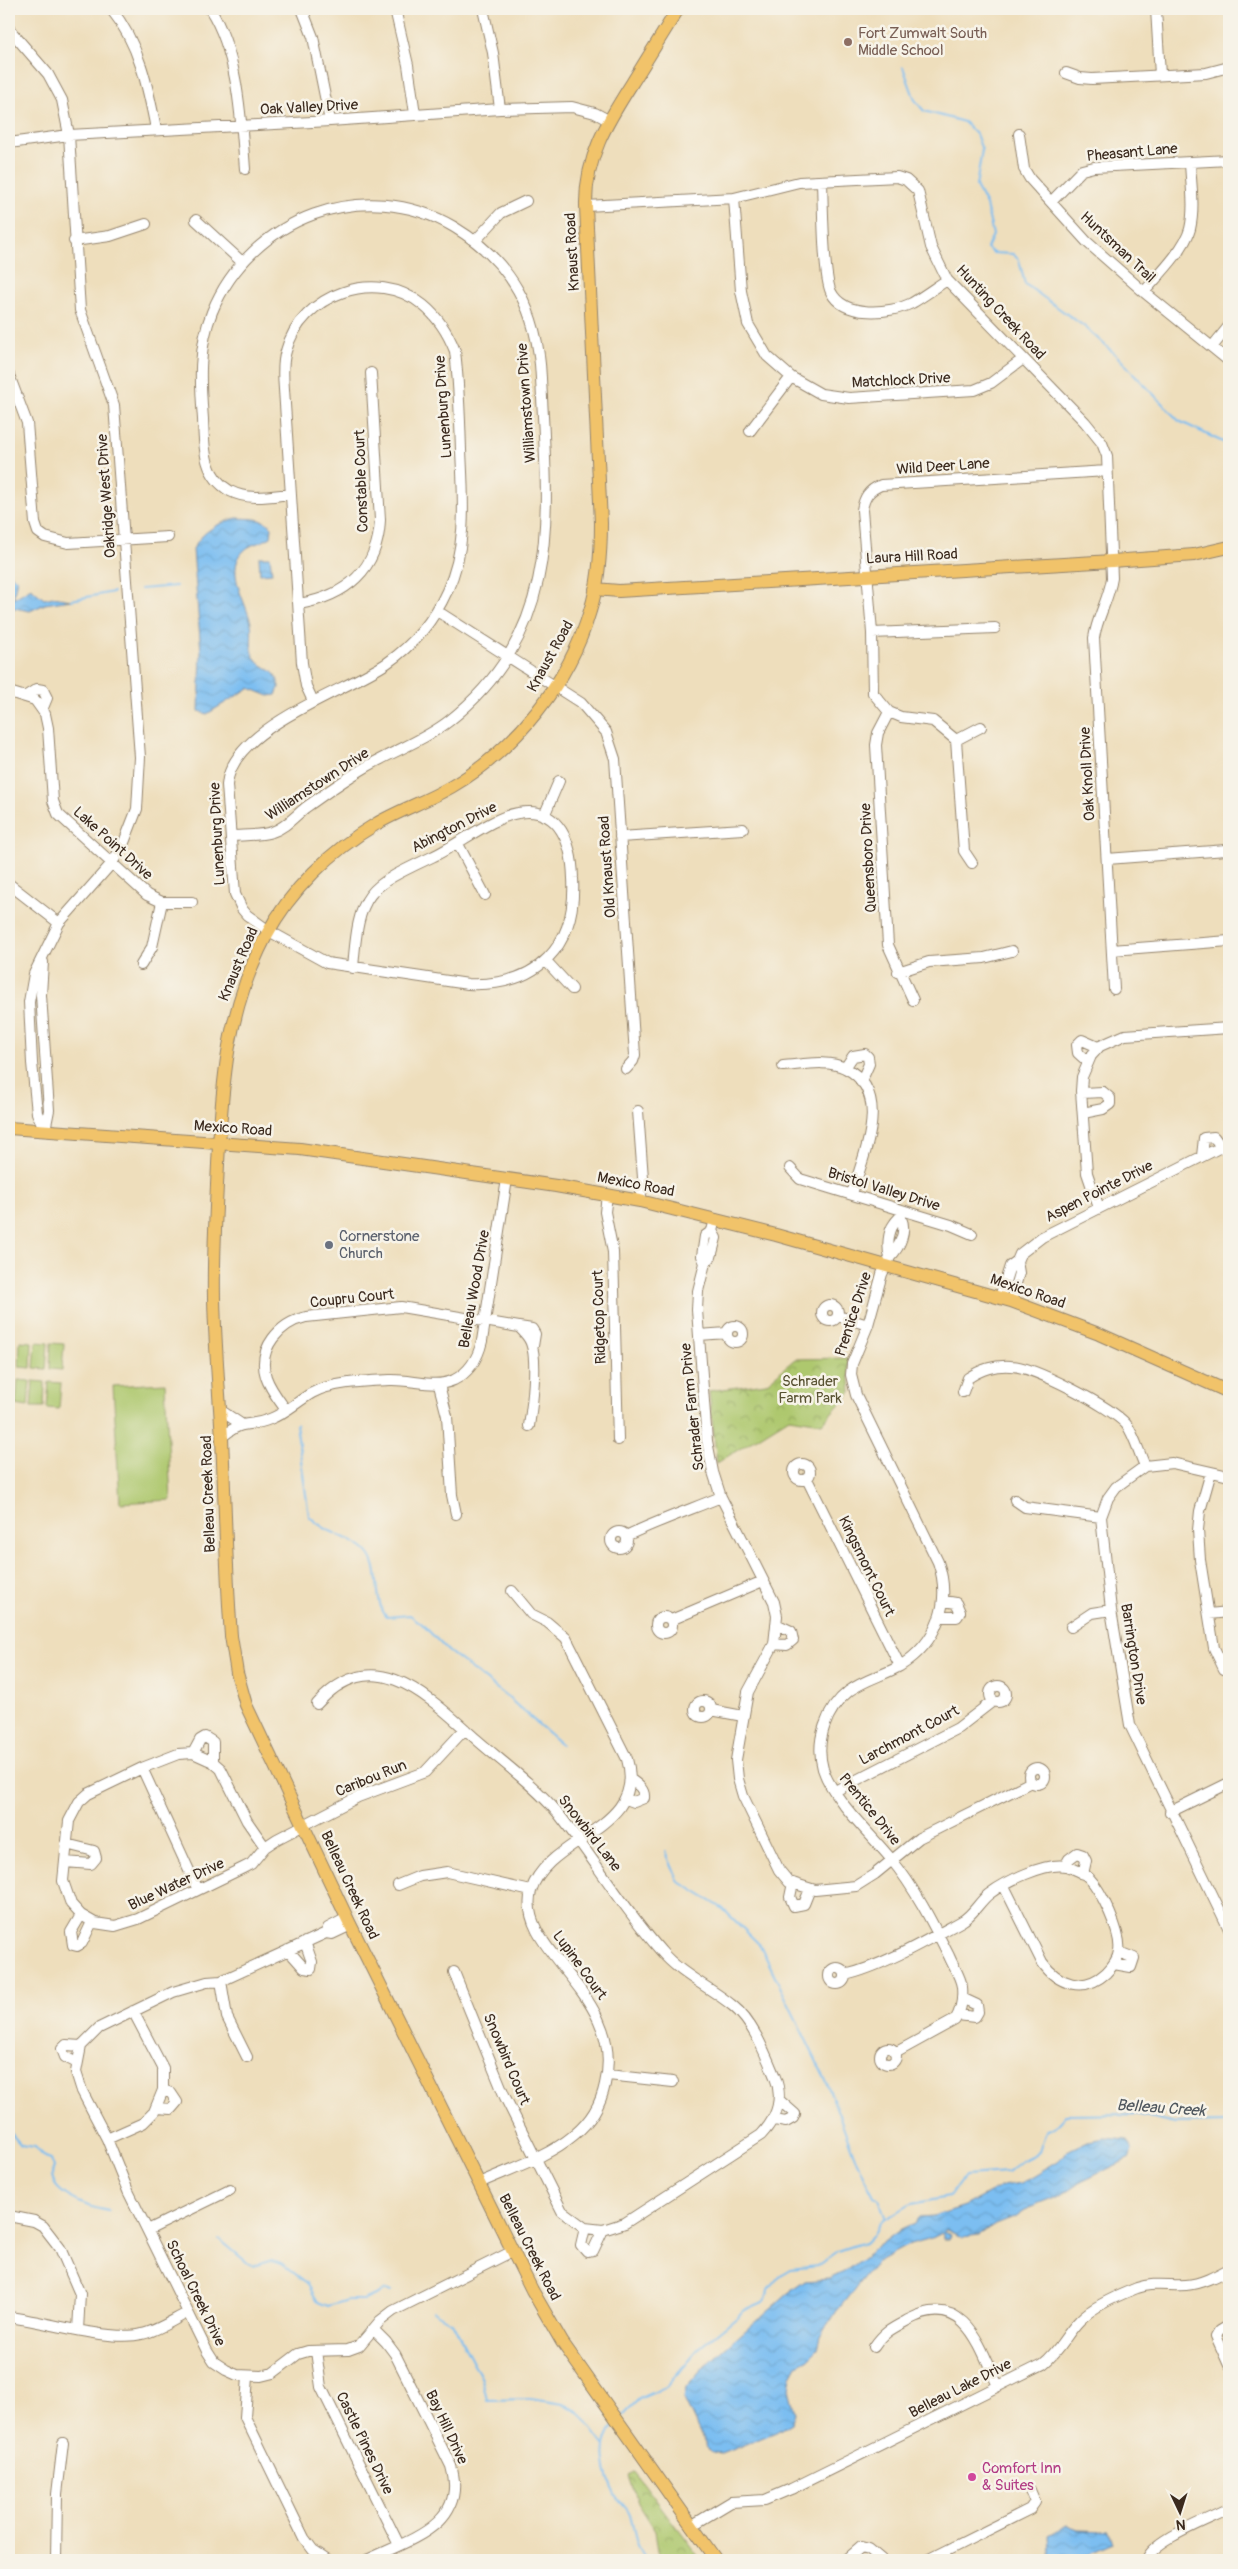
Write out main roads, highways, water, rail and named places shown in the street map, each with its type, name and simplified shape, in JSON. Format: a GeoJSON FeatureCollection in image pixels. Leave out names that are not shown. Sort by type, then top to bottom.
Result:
{"type":"FeatureCollection","features":[{"type":"Feature","properties":{"kind":"main road","name":"Knaust Road"},"geometry":{"type":"LineString","coordinates":[[220,1143],[224,1071],[231,1028],[245,981],[269,931],[297,892],[327,859],[374,825],[449,788],[479,769],[524,726],[554,686],[579,642],[590,615],[601,537],[601,515],[586,206],[590,162],[608,120],[678,9]]}},
{"type":"Feature","properties":{"kind":"main road","name":"Laura Hill Road"},"geometry":{"type":"LineString","coordinates":[[595,589],[619,591],[1112,561],[1194,555],[1229,547]]}},
{"type":"Feature","properties":{"kind":"main road","name":"Mexico Road"},"geometry":{"type":"LineString","coordinates":[[9,1128],[321,1152],[507,1179],[640,1201],[714,1225],[888,1261],[1006,1299],[1091,1331],[1229,1392]]}},
{"type":"Feature","properties":{"kind":"main road","name":"Belleau Creek Road"},"geometry":{"type":"LineString","coordinates":[[220,1143],[214,1299],[229,1605],[237,1673],[246,1705],[349,1922],[513,2251],[562,2342],[629,2440],[716,2560]]}},
{"type":"Feature","properties":{"kind":"water"},"geometry":{"type":"Polygon","coordinates":[[[237,518],[260,520],[272,527],[271,537],[250,546],[240,556],[236,565],[236,574],[251,623],[251,645],[254,657],[276,676],[279,688],[276,695],[269,696],[249,688],[207,714],[199,711],[201,652],[193,549],[201,537],[211,529],[223,522],[237,518]]]}},
{"type":"Feature","properties":{"kind":"water"},"geometry":{"type":"Polygon","coordinates":[[[259,557],[270,557],[272,573],[260,574],[259,557]]]}},
{"type":"Feature","properties":{"kind":"water"},"geometry":{"type":"Polygon","coordinates":[[[9,574],[17,579],[13,599],[31,588],[44,599],[53,597],[71,600],[45,604],[30,611],[9,607],[9,574]]]}},
{"type":"Feature","properties":{"kind":"water"},"geometry":{"type":"Polygon","coordinates":[[[1106,2138],[1127,2140],[1132,2149],[1130,2158],[1079,2183],[1060,2196],[1024,2210],[1014,2217],[996,2224],[979,2235],[962,2237],[946,2230],[943,2232],[951,2235],[949,2239],[944,2239],[942,2233],[910,2244],[875,2263],[836,2312],[821,2337],[818,2349],[808,2359],[797,2365],[791,2376],[789,2389],[795,2413],[791,2423],[776,2432],[722,2454],[712,2453],[707,2448],[684,2399],[686,2388],[705,2366],[788,2293],[805,2281],[829,2279],[844,2272],[901,2229],[914,2223],[919,2217],[934,2216],[965,2206],[1002,2186],[1021,2183],[1058,2161],[1069,2150],[1088,2141],[1106,2138]]]}},
{"type":"Feature","properties":{"kind":"water"},"geometry":{"type":"Polygon","coordinates":[[[1067,2525],[1078,2529],[1109,2530],[1113,2543],[1074,2560],[1055,2560],[1050,2553],[1049,2535],[1067,2525]]]}},
{"type":"Feature","properties":{"kind":"waterway"},"geometry":{"type":"LineString","coordinates":[[903,67],[915,100],[924,111],[964,122],[976,134],[982,150],[976,186],[986,205],[993,235],[987,248],[993,253],[1013,254],[1019,260],[1025,284],[1085,327],[1117,356],[1179,421],[1229,445]]}},
{"type":"Feature","properties":{"kind":"waterway"},"geometry":{"type":"LineString","coordinates":[[141,589],[176,586]]}},
{"type":"Feature","properties":{"kind":"waterway"},"geometry":{"type":"LineString","coordinates":[[71,600],[113,592]]}},
{"type":"Feature","properties":{"kind":"waterway"},"geometry":{"type":"LineString","coordinates":[[296,1424],[309,1516],[323,1527],[359,1545],[371,1557],[376,1574],[379,1602],[387,1617],[410,1615],[421,1623],[448,1651],[505,1695],[562,1745]]}},
{"type":"Feature","properties":{"kind":"waterway"},"geometry":{"type":"LineString","coordinates":[[666,1852],[678,1881],[722,1908],[760,1945],[827,2083],[857,2163],[874,2196],[878,2199],[886,2219]]}},
{"type":"Feature","properties":{"kind":"waterway","name":"Belleau Creek"},"geometry":{"type":"LineString","coordinates":[[621,2417],[639,2399],[666,2387],[699,2348],[745,2310],[763,2302],[767,2297],[768,2290],[780,2275],[790,2269],[818,2266],[838,2251],[865,2242],[874,2233],[879,2223],[911,2204],[949,2197],[965,2176],[1007,2173],[1021,2161],[1039,2152],[1046,2131],[1056,2126],[1065,2115],[1135,2114],[1176,2123],[1229,2122]]}},
{"type":"Feature","properties":{"kind":"waterway"},"geometry":{"type":"LineString","coordinates":[[9,2131],[21,2145],[35,2147],[44,2157],[51,2159],[54,2167],[52,2176],[55,2184],[61,2191],[80,2202],[109,2211]]}},
{"type":"Feature","properties":{"kind":"waterway"},"geometry":{"type":"LineString","coordinates":[[219,2239],[249,2264],[257,2265],[272,2260],[281,2263],[307,2283],[318,2302],[328,2306],[348,2300],[364,2300],[386,2290],[391,2292]]}},
{"type":"Feature","properties":{"kind":"waterway"},"geometry":{"type":"LineString","coordinates":[[433,2311],[452,2322],[482,2379],[487,2400],[530,2399],[564,2404],[579,2412],[604,2445]]}},
{"type":"Feature","properties":{"kind":"waterway","name":"Belleau Creek"},"geometry":{"type":"LineString","coordinates":[[615,2424],[609,2432],[606,2441],[606,2469],[616,2496],[630,2515],[638,2545],[647,2560]]}},
{"type":"Feature","properties":{"kind":"place","name":"Fort Zumwalt South Middle School"},"geometry":{"type":"Point","coordinates":[848,42]}},
{"type":"Feature","properties":{"kind":"place","name":"Cornerstone Church"},"geometry":{"type":"Point","coordinates":[329,1245]}},
{"type":"Feature","properties":{"kind":"place","name":"Comfort Inn & Suites"},"geometry":{"type":"Point","coordinates":[972,2477]}},
{"type":"Feature","properties":{"kind":"park label","name":"Schrader Farm Park"},"geometry":{"type":"Point","coordinates":[810,1390]}}]}
